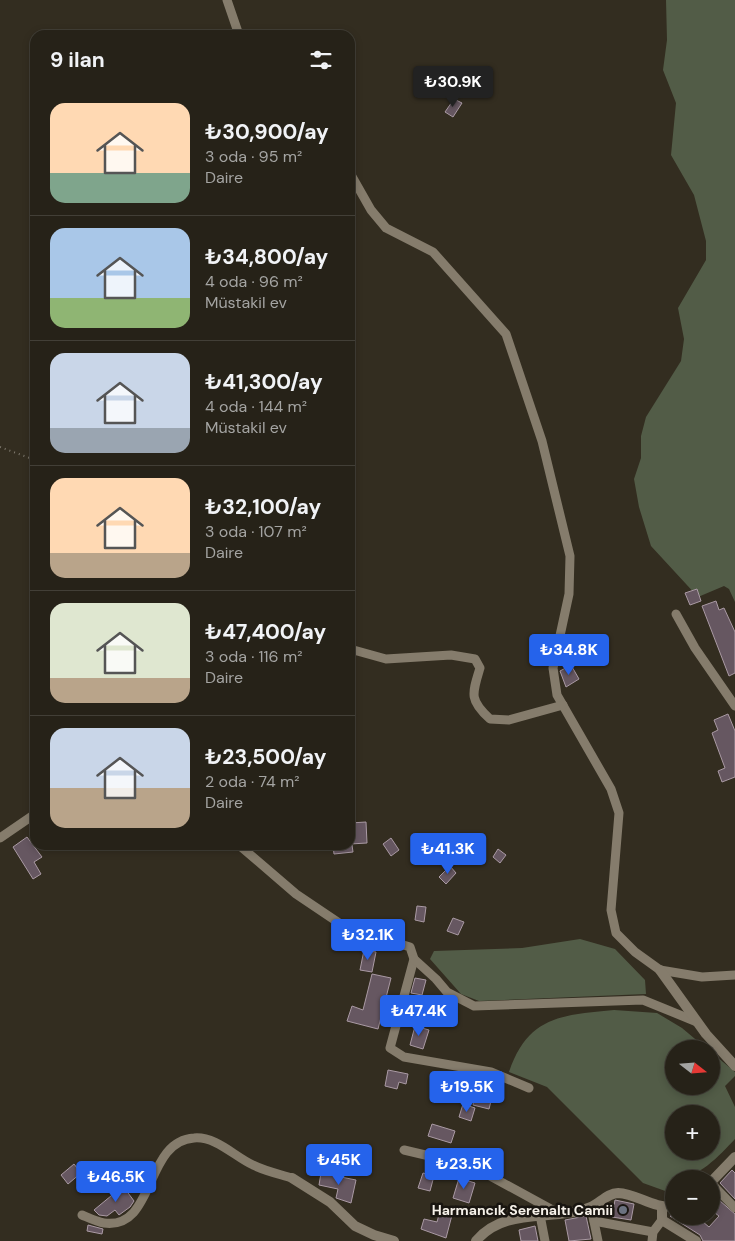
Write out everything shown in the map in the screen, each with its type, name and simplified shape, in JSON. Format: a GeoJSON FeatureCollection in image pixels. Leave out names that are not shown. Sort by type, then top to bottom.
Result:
{"type":"FeatureCollection","features":[{"type":"Feature","properties":{"kind":"street"},"geometry":{"type":"LineString","coordinates":[[227,0],[237,30]]}},
{"type":"Feature","properties":{"kind":"street"},"geometry":{"type":"LineString","coordinates":[[355,182],[371,210],[386,228],[433,252],[506,334],[542,441],[570,556],[568,594],[553,668],[557,695],[611,789],[619,813],[610,910],[616,933],[635,952],[660,970],[697,1022],[735,1066]]}},
{"type":"Feature","properties":{"kind":"street"},"geometry":{"type":"LineString","coordinates":[[676,614],[695,648],[735,706]]}},
{"type":"Feature","properties":{"kind":"street"},"geometry":{"type":"LineString","coordinates":[[355,650],[386,659],[451,655],[475,659],[480,668],[472,694],[478,707],[490,719],[509,720],[563,705]]}},
{"type":"Feature","properties":{"kind":"street"},"geometry":{"type":"LineString","coordinates":[[0,838],[30,817]]}},
{"type":"Feature","properties":{"kind":"street"},"geometry":{"type":"LineString","coordinates":[[245,850],[296,894],[345,927],[410,947],[414,959],[447,992],[474,1006],[643,1000],[697,1022]]}},
{"type":"Feature","properties":{"kind":"street"},"geometry":{"type":"LineString","coordinates":[[414,959],[390,1048],[404,1057],[491,1072],[529,1088]]}},
{"type":"Feature","properties":{"kind":"street"},"geometry":{"type":"LineString","coordinates":[[660,970],[702,977],[734,976]]}},
{"type":"Feature","properties":{"kind":"street"},"geometry":{"type":"LineString","coordinates":[[82,1215],[108,1223],[130,1215],[140,1206],[158,1165],[174,1146],[187,1139],[196,1138],[210,1141],[252,1165],[292,1178],[330,1202],[364,1231],[394,1241]]}},
{"type":"Feature","properties":{"kind":"street"},"geometry":{"type":"LineString","coordinates":[[404,1150],[472,1166],[558,1213]]}},
{"type":"Feature","properties":{"kind":"street"},"geometry":{"type":"LineString","coordinates":[[720,1173],[735,1157]]}},
{"type":"Feature","properties":{"kind":"street"},"geometry":{"type":"LineString","coordinates":[[720,1192],[735,1208]]}},
{"type":"Feature","properties":{"kind":"street"},"geometry":{"type":"LineString","coordinates":[[477,1240],[483,1231],[500,1222],[591,1206],[615,1193],[627,1194],[665,1207]]}},
{"type":"Feature","properties":{"kind":"street"},"geometry":{"type":"LineString","coordinates":[[591,1206],[598,1241]]}},
{"type":"Feature","properties":{"kind":"street"},"geometry":{"type":"LineString","coordinates":[[594,1221],[652,1236],[662,1220],[662,1207]]}},
{"type":"Feature","properties":{"kind":"street"},"geometry":{"type":"LineString","coordinates":[[540,1215],[545,1241]]}},
{"type":"Feature","properties":{"kind":"street"},"geometry":{"type":"LineString","coordinates":[[662,1220],[696,1241]]}},
{"type":"Feature","properties":{"kind":"path"},"geometry":{"type":"LineString","coordinates":[[0,447],[30,458]]}},
{"type":"Feature","properties":{"kind":"green space"},"geometry":{"type":"Polygon","coordinates":[[[666,0],[735,0],[735,602],[729,589],[724,586],[698,597],[651,546],[639,507],[634,479],[641,458],[641,436],[646,417],[681,361],[684,339],[678,308],[706,260],[706,241],[694,195],[671,155],[676,103],[663,70],[667,40],[666,0]]]}},
{"type":"Feature","properties":{"kind":"green space"},"geometry":{"type":"Polygon","coordinates":[[[580,939],[615,949],[645,980],[646,994],[479,1001],[461,994],[430,959],[434,951],[522,948],[580,939]]]}},
{"type":"Feature","properties":{"kind":"green space"},"geometry":{"type":"Polygon","coordinates":[[[614,1010],[657,1013],[682,1028],[696,1040],[665,1040],[665,1095],[720,1095],[720,1060],[735,1072],[735,1076],[725,1086],[735,1107],[735,1139],[720,1154],[720,1105],[665,1105],[665,1160],[714,1160],[701,1170],[665,1170],[665,1191],[643,1183],[547,1087],[509,1072],[517,1053],[526,1039],[537,1029],[549,1022],[578,1014],[614,1010]]]}},
{"type":"Feature","properties":{"kind":"building"},"geometry":{"type":"Polygon","coordinates":[[[454,99],[462,103],[453,117],[445,112],[454,99]]]}},
{"type":"Feature","properties":{"kind":"building"},"geometry":{"type":"Polygon","coordinates":[[[697,589],[701,601],[690,605],[685,593],[697,589]]]}},
{"type":"Feature","properties":{"kind":"building"},"geometry":{"type":"Polygon","coordinates":[[[716,601],[719,610],[724,608],[735,632],[735,673],[729,676],[702,606],[716,601]]]}},
{"type":"Feature","properties":{"kind":"building"},"geometry":{"type":"Polygon","coordinates":[[[571,665],[579,679],[566,687],[560,671],[571,665]]]}},
{"type":"Feature","properties":{"kind":"building"},"geometry":{"type":"Polygon","coordinates":[[[728,714],[735,731],[735,777],[722,782],[718,771],[725,768],[712,733],[718,730],[714,720],[728,714]]]}},
{"type":"Feature","properties":{"kind":"building"},"geometry":{"type":"Polygon","coordinates":[[[366,822],[367,843],[355,844],[355,823],[366,822]]]}},
{"type":"Feature","properties":{"kind":"building"},"geometry":{"type":"Polygon","coordinates":[[[27,837],[30,841],[30,850],[37,850],[42,857],[34,862],[41,874],[33,879],[13,847],[27,837]]]}},
{"type":"Feature","properties":{"kind":"building"},"geometry":{"type":"Polygon","coordinates":[[[391,838],[399,850],[391,856],[383,844],[391,838]]]}},
{"type":"Feature","properties":{"kind":"building"},"geometry":{"type":"Polygon","coordinates":[[[498,849],[506,855],[500,863],[493,857],[498,849]]]}},
{"type":"Feature","properties":{"kind":"building"},"geometry":{"type":"Polygon","coordinates":[[[334,850],[353,850],[353,852],[334,854],[334,850]]]}},
{"type":"Feature","properties":{"kind":"building"},"geometry":{"type":"Polygon","coordinates":[[[450,866],[456,873],[446,884],[439,877],[450,866]]]}},
{"type":"Feature","properties":{"kind":"building"},"geometry":{"type":"Polygon","coordinates":[[[417,906],[426,907],[424,922],[415,920],[417,906]]]}},
{"type":"Feature","properties":{"kind":"building"},"geometry":{"type":"Polygon","coordinates":[[[453,918],[464,922],[458,935],[447,931],[453,918]]]}},
{"type":"Feature","properties":{"kind":"building"},"geometry":{"type":"Polygon","coordinates":[[[364,950],[376,952],[372,972],[360,970],[364,950]]]}},
{"type":"Feature","properties":{"kind":"building"},"geometry":{"type":"Polygon","coordinates":[[[372,974],[391,978],[378,1029],[347,1021],[352,1006],[363,1010],[372,974]]]}},
{"type":"Feature","properties":{"kind":"building"},"geometry":{"type":"Polygon","coordinates":[[[415,978],[426,980],[422,995],[411,993],[415,978]]]}},
{"type":"Feature","properties":{"kind":"building"},"geometry":{"type":"Polygon","coordinates":[[[415,1026],[429,1030],[423,1049],[410,1045],[415,1026]]]}},
{"type":"Feature","properties":{"kind":"building"},"geometry":{"type":"Polygon","coordinates":[[[388,1070],[408,1074],[406,1084],[399,1082],[397,1089],[385,1086],[388,1070]]]}},
{"type":"Feature","properties":{"kind":"building"},"geometry":{"type":"Polygon","coordinates":[[[477,1088],[493,1093],[489,1109],[473,1105],[477,1088]]]}},
{"type":"Feature","properties":{"kind":"building"},"geometry":{"type":"Polygon","coordinates":[[[463,1104],[475,1108],[471,1121],[459,1117],[463,1104]]]}},
{"type":"Feature","properties":{"kind":"building"},"geometry":{"type":"Polygon","coordinates":[[[432,1124],[455,1131],[451,1143],[428,1136],[432,1124]]]}},
{"type":"Feature","properties":{"kind":"building"},"geometry":{"type":"Polygon","coordinates":[[[74,1164],[81,1173],[68,1184],[61,1175],[74,1164]]]}},
{"type":"Feature","properties":{"kind":"building"},"geometry":{"type":"Polygon","coordinates":[[[732,1170],[735,1173],[735,1199],[720,1183],[732,1170]]]}},
{"type":"Feature","properties":{"kind":"building"},"geometry":{"type":"Polygon","coordinates":[[[321,1173],[356,1180],[351,1203],[336,1198],[338,1189],[319,1185],[321,1173]]]}},
{"type":"Feature","properties":{"kind":"building"},"geometry":{"type":"Polygon","coordinates":[[[423,1173],[434,1176],[430,1191],[418,1188],[423,1173]]]}},
{"type":"Feature","properties":{"kind":"building"},"geometry":{"type":"Polygon","coordinates":[[[459,1178],[475,1183],[469,1203],[453,1198],[459,1178]]]}},
{"type":"Feature","properties":{"kind":"building"},"geometry":{"type":"Polygon","coordinates":[[[123,1186],[134,1201],[130,1207],[119,1215],[115,1210],[107,1216],[99,1215],[94,1210],[123,1186]]]}},
{"type":"Feature","properties":{"kind":"building","name":"Harmancık Serenaltı Camii"},"geometry":{"type":"Polygon","coordinates":[[[615,1200],[634,1204],[631,1220],[612,1217],[615,1200]]]}},
{"type":"Feature","properties":{"kind":"building"},"geometry":{"type":"Polygon","coordinates":[[[720,1201],[735,1214],[735,1241],[703,1241],[700,1235],[684,1225],[707,1225],[709,1227],[711,1225],[720,1225],[720,1201]]]}},
{"type":"Feature","properties":{"kind":"building"},"geometry":{"type":"Polygon","coordinates":[[[440,1211],[452,1215],[446,1238],[421,1229],[424,1219],[437,1222],[440,1211]]]}},
{"type":"Feature","properties":{"kind":"building"},"geometry":{"type":"Polygon","coordinates":[[[586,1216],[591,1239],[569,1241],[565,1220],[586,1216]]]}},
{"type":"Feature","properties":{"kind":"building"},"geometry":{"type":"Polygon","coordinates":[[[88,1225],[103,1229],[102,1234],[87,1231],[88,1225]]]}},
{"type":"Feature","properties":{"kind":"building"},"geometry":{"type":"Polygon","coordinates":[[[535,1226],[538,1241],[521,1241],[519,1230],[535,1226]]]}},
{"type":"Feature","properties":{"kind":"place","name":"Harmancık Serenaltı Camii"},"geometry":{"type":"Point","coordinates":[623,1210]}}]}
